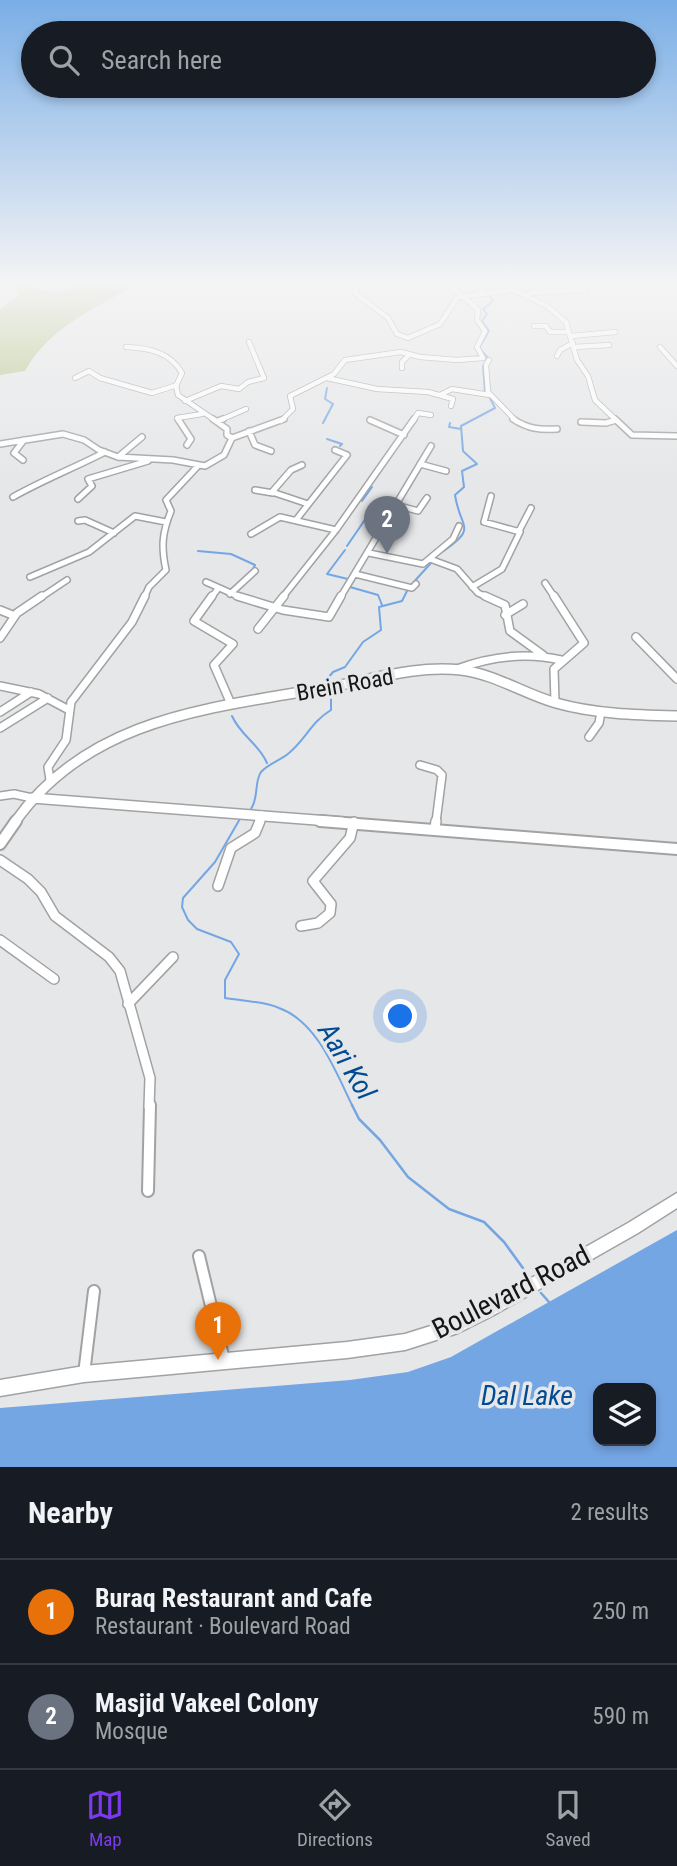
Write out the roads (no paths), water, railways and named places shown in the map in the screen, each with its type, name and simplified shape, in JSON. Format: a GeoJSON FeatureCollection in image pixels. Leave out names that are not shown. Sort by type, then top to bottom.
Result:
{"type":"FeatureCollection","features":[{"type":"Feature","properties":{"kind":"main road","name":"Boulevard Road"},"geometry":{"type":"LineString","coordinates":[[0,1388],[84,1374],[378,1347],[433,1334],[487,1311],[677,1200]]}},
{"type":"Feature","properties":{"kind":"street"},"geometry":{"type":"LineString","coordinates":[[145,348],[166,355],[181,371],[177,393],[203,414],[226,427],[227,435],[232,438]]}},
{"type":"Feature","properties":{"kind":"street"},"geometry":{"type":"LineString","coordinates":[[185,401],[222,386],[239,389],[248,382],[264,378],[252,348]]}},
{"type":"Feature","properties":{"kind":"street"},"geometry":{"type":"LineString","coordinates":[[0,444],[63,434],[84,440],[118,457],[179,461],[197,467],[205,466],[225,455],[232,438],[285,419],[292,411],[289,400],[293,393],[336,372],[345,360],[401,352],[406,348]]}},
{"type":"Feature","properties":{"kind":"street"},"geometry":{"type":"LineString","coordinates":[[401,352],[461,361],[483,358],[478,348]]}},
{"type":"Feature","properties":{"kind":"street"},"geometry":{"type":"LineString","coordinates":[[557,356],[564,348]]}},
{"type":"Feature","properties":{"kind":"street"},"geometry":{"type":"LineString","coordinates":[[575,348],[576,357],[588,376],[595,400],[632,435],[677,436]]}},
{"type":"Feature","properties":{"kind":"street"},"geometry":{"type":"LineString","coordinates":[[661,348],[677,366]]}},
{"type":"Feature","properties":{"kind":"street"},"geometry":{"type":"LineString","coordinates":[[402,368],[402,362],[409,355]]}},
{"type":"Feature","properties":{"kind":"street"},"geometry":{"type":"LineString","coordinates":[[488,395],[486,365],[489,360]]}},
{"type":"Feature","properties":{"kind":"street"},"geometry":{"type":"LineString","coordinates":[[75,378],[89,371],[100,378],[153,393],[177,385]]}},
{"type":"Feature","properties":{"kind":"street"},"geometry":{"type":"LineString","coordinates":[[326,378],[377,388],[440,395],[455,400],[452,406]]}},
{"type":"Feature","properties":{"kind":"street"},"geometry":{"type":"LineString","coordinates":[[440,395],[450,390],[488,395],[501,403],[510,417],[524,426],[539,430],[558,429]]}},
{"type":"Feature","properties":{"kind":"street"},"geometry":{"type":"LineString","coordinates":[[218,421],[246,409]]}},
{"type":"Feature","properties":{"kind":"street"},"geometry":{"type":"LineString","coordinates":[[258,629],[336,530],[418,413],[431,415]]}},
{"type":"Feature","properties":{"kind":"street"},"geometry":{"type":"LineString","coordinates":[[187,445],[191,439],[178,424],[177,418],[203,414]]}},
{"type":"Feature","properties":{"kind":"street"},"geometry":{"type":"LineString","coordinates":[[370,420],[404,435]]}},
{"type":"Feature","properties":{"kind":"street"},"geometry":{"type":"LineString","coordinates":[[581,422],[606,423],[616,420]]}},
{"type":"Feature","properties":{"kind":"street"},"geometry":{"type":"LineString","coordinates":[[248,431],[253,443],[271,451]]}},
{"type":"Feature","properties":{"kind":"street"},"geometry":{"type":"LineString","coordinates":[[118,457],[142,438]]}},
{"type":"Feature","properties":{"kind":"street"},"geometry":{"type":"LineString","coordinates":[[23,460],[14,453],[25,440]]}},
{"type":"Feature","properties":{"kind":"street"},"geometry":{"type":"LineString","coordinates":[[206,582],[217,590],[275,607],[329,617],[431,446]]}},
{"type":"Feature","properties":{"kind":"street"},"geometry":{"type":"LineString","coordinates":[[296,520],[347,455],[335,450]]}},
{"type":"Feature","properties":{"kind":"street"},"geometry":{"type":"LineString","coordinates":[[13,497],[46,478],[62,474],[105,452]]}},
{"type":"Feature","properties":{"kind":"street"},"geometry":{"type":"LineString","coordinates":[[78,499],[92,486],[88,479],[152,460]]}},
{"type":"Feature","properties":{"kind":"street"},"geometry":{"type":"LineString","coordinates":[[272,493],[291,470],[302,464]]}},
{"type":"Feature","properties":{"kind":"street"},"geometry":{"type":"LineString","coordinates":[[420,464],[446,471]]}},
{"type":"Feature","properties":{"kind":"street"},"geometry":{"type":"LineString","coordinates":[[50,780],[48,767],[65,740],[70,726],[69,710],[76,695],[132,622],[149,587],[166,570],[161,550],[166,522],[171,512],[167,499],[197,467]]}},
{"type":"Feature","properties":{"kind":"street"},"geometry":{"type":"LineString","coordinates":[[255,489],[308,504]]}},
{"type":"Feature","properties":{"kind":"street"},"geometry":{"type":"LineString","coordinates":[[491,496],[484,522],[519,531]]}},
{"type":"Feature","properties":{"kind":"street"},"geometry":{"type":"LineString","coordinates":[[396,505],[418,511],[427,498]]}},
{"type":"Feature","properties":{"kind":"street"},"geometry":{"type":"LineString","coordinates":[[472,587],[502,569],[531,508]]}},
{"type":"Feature","properties":{"kind":"street"},"geometry":{"type":"LineString","coordinates":[[30,577],[82,556],[136,516],[166,522]]}},
{"type":"Feature","properties":{"kind":"street"},"geometry":{"type":"LineString","coordinates":[[251,534],[277,518],[336,530]]}},
{"type":"Feature","properties":{"kind":"street"},"geometry":{"type":"LineString","coordinates":[[78,521],[85,520],[114,533]]}},
{"type":"Feature","properties":{"kind":"street"},"geometry":{"type":"LineString","coordinates":[[369,553],[420,564],[432,560],[453,539],[459,526]]}},
{"type":"Feature","properties":{"kind":"street"},"geometry":{"type":"LineString","coordinates":[[432,560],[457,569],[481,595],[505,605],[505,615],[513,634],[543,655]]}},
{"type":"Feature","properties":{"kind":"street"},"geometry":{"type":"LineString","coordinates":[[230,594],[255,572]]}},
{"type":"Feature","properties":{"kind":"street"},"geometry":{"type":"LineString","coordinates":[[355,574],[411,586]]}},
{"type":"Feature","properties":{"kind":"street"},"geometry":{"type":"LineString","coordinates":[[0,638],[15,616],[66,580]]}},
{"type":"Feature","properties":{"kind":"street"},"geometry":{"type":"LineString","coordinates":[[545,583],[584,641],[582,647],[561,660],[554,669],[555,702]]}},
{"type":"Feature","properties":{"kind":"street"},"geometry":{"type":"LineString","coordinates":[[217,590],[194,621],[233,644],[214,665],[231,704]]}},
{"type":"Feature","properties":{"kind":"street"},"geometry":{"type":"LineString","coordinates":[[505,615],[523,604]]}},
{"type":"Feature","properties":{"kind":"street"},"geometry":{"type":"LineString","coordinates":[[0,610],[15,616]]}},
{"type":"Feature","properties":{"kind":"street"},"geometry":{"type":"LineString","coordinates":[[636,637],[677,679]]}},
{"type":"Feature","properties":{"kind":"street"},"geometry":{"type":"LineString","coordinates":[[457,670],[499,657],[523,654],[543,655],[561,660]]}},
{"type":"Feature","properties":{"kind":"street","name":"Brein Road"},"geometry":{"type":"LineString","coordinates":[[0,844],[32,798],[50,780],[106,743],[133,730],[173,717],[231,704],[404,675],[457,670],[479,673],[555,702],[601,712],[677,716]]}},
{"type":"Feature","properties":{"kind":"street"},"geometry":{"type":"LineString","coordinates":[[0,686],[31,692],[69,710]]}},
{"type":"Feature","properties":{"kind":"street"},"geometry":{"type":"LineString","coordinates":[[0,712],[31,692]]}},
{"type":"Feature","properties":{"kind":"street"},"geometry":{"type":"LineString","coordinates":[[0,729],[48,698]]}},
{"type":"Feature","properties":{"kind":"street"},"geometry":{"type":"LineString","coordinates":[[589,737],[599,723],[601,712]]}},
{"type":"Feature","properties":{"kind":"street"},"geometry":{"type":"LineString","coordinates":[[420,765],[438,770],[442,775],[435,828]]}},
{"type":"Feature","properties":{"kind":"street"},"geometry":{"type":"LineString","coordinates":[[0,796],[14,794],[32,798],[677,849]]}},
{"type":"Feature","properties":{"kind":"street"},"geometry":{"type":"LineString","coordinates":[[218,886],[231,848],[255,833],[262,815]]}},
{"type":"Feature","properties":{"kind":"street"},"geometry":{"type":"LineString","coordinates":[[301,926],[318,923],[330,913],[331,904],[313,881],[350,838],[354,822]]}},
{"type":"Feature","properties":{"kind":"street"},"geometry":{"type":"LineString","coordinates":[[0,860],[28,879],[63,923],[114,963],[120,971],[150,1078],[149,1191]]}},
{"type":"Feature","properties":{"kind":"street"},"geometry":{"type":"LineString","coordinates":[[0,940],[54,979]]}},
{"type":"Feature","properties":{"kind":"street"},"geometry":{"type":"LineString","coordinates":[[128,1004],[173,957]]}},
{"type":"Feature","properties":{"kind":"street"},"geometry":{"type":"LineString","coordinates":[[199,1256],[225,1360]]}},
{"type":"Feature","properties":{"kind":"street"},"geometry":{"type":"LineString","coordinates":[[84,1374],[94,1291]]}},
{"type":"Feature","properties":{"kind":"water","name":"Dal Lake"},"geometry":{"type":"Polygon","coordinates":[[[677,1230],[677,1467],[0,1467],[0,1408],[350,1380],[408,1372],[451,1357],[677,1230]]]}},
{"type":"Feature","properties":{"kind":"waterway","name":"Aari Kol"},"geometry":{"type":"LineString","coordinates":[[479,348],[488,358],[483,366],[485,392]]}},
{"type":"Feature","properties":{"kind":"waterway"},"geometry":{"type":"LineString","coordinates":[[323,423],[333,404],[325,399],[327,388]]}},
{"type":"Feature","properties":{"kind":"waterway","name":"Aari Kol"},"geometry":{"type":"LineString","coordinates":[[439,554],[463,533],[464,527],[455,495],[464,487],[462,471],[477,464],[463,451],[461,426],[495,408],[489,396]]}},
{"type":"Feature","properties":{"kind":"waterway"},"geometry":{"type":"LineString","coordinates":[[450,423],[449,427],[461,429]]}},
{"type":"Feature","properties":{"kind":"waterway"},"geometry":{"type":"LineString","coordinates":[[327,439],[342,444],[340,446]]}},
{"type":"Feature","properties":{"kind":"waterway"},"geometry":{"type":"LineString","coordinates":[[362,501],[372,487]]}},
{"type":"Feature","properties":{"kind":"waterway"},"geometry":{"type":"LineString","coordinates":[[347,546],[375,505]]}},
{"type":"Feature","properties":{"kind":"waterway"},"geometry":{"type":"LineString","coordinates":[[345,550],[327,574],[348,579]]}},
{"type":"Feature","properties":{"kind":"waterway"},"geometry":{"type":"LineString","coordinates":[[198,551],[231,554],[255,565],[253,569]]}},
{"type":"Feature","properties":{"kind":"waterway","name":"Aari Kol"},"geometry":{"type":"LineString","coordinates":[[411,585],[431,563]]}},
{"type":"Feature","properties":{"kind":"waterway"},"geometry":{"type":"LineString","coordinates":[[354,580],[350,587],[378,595],[382,605]]}},
{"type":"Feature","properties":{"kind":"waterway","name":"Aari Kol"},"geometry":{"type":"LineString","coordinates":[[324,683],[333,672],[345,667],[363,642],[381,630],[379,607],[402,601],[408,589]]}},
{"type":"Feature","properties":{"kind":"waterway","name":"Aari Kol"},"geometry":{"type":"LineString","coordinates":[[251,809],[261,772],[289,753],[318,720],[331,710],[331,690]]}},
{"type":"Feature","properties":{"kind":"waterway"},"geometry":{"type":"LineString","coordinates":[[232,716],[267,763]]}},
{"type":"Feature","properties":{"kind":"waterway","name":"Aari Kol"},"geometry":{"type":"LineString","coordinates":[[241,817],[215,862],[183,898],[182,907],[188,920],[197,929],[231,942],[239,954],[225,980],[225,998],[273,1006],[293,1015],[305,1025],[324,1050],[353,1107]]}},
{"type":"Feature","properties":{"kind":"waterway","name":"Aari Kol"},"geometry":{"type":"LineString","coordinates":[[353,1107],[359,1119],[380,1140],[408,1177],[449,1209],[484,1222],[504,1242],[528,1275]]}},
{"type":"Feature","properties":{"kind":"waterway"},"geometry":{"type":"LineString","coordinates":[[541,1293],[549,1302]]}},
{"type":"Feature","properties":{"kind":"place","name":"Masjid Vakeel Colony"},"geometry":{"type":"Point","coordinates":[387,554]}},
{"type":"Feature","properties":{"kind":"place","name":"Buraq Restaurant and Cafe"},"geometry":{"type":"Point","coordinates":[218,1360]}}]}
